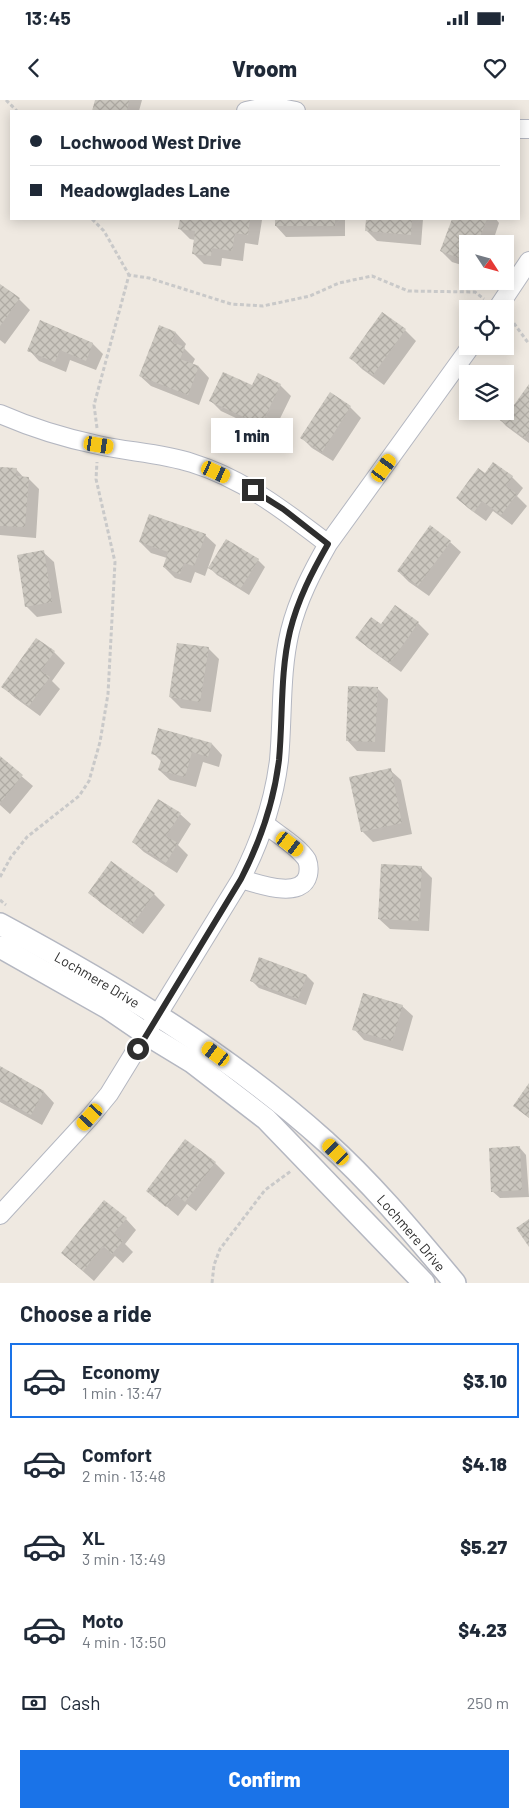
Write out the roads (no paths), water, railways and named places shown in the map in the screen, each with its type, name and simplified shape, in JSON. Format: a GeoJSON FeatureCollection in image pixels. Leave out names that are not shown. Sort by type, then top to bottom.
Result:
{"type":"FeatureCollection","features":[{"type":"Feature","properties":{"kind":"street"},"geometry":{"type":"LineString","coordinates":[[251,110],[270,106],[291,110]]}},
{"type":"Feature","properties":{"kind":"street"},"geometry":{"type":"LineString","coordinates":[[503,300],[529,261]]}},
{"type":"Feature","properties":{"kind":"street"},"geometry":{"type":"LineString","coordinates":[[3,1205],[96,1110],[113,1088],[241,879],[265,824],[274,787],[279,761],[285,662],[298,604],[311,574],[328,544],[464,355]]}},
{"type":"Feature","properties":{"kind":"street"},"geometry":{"type":"LineString","coordinates":[[0,414],[30,427],[99,445],[164,456],[192,463],[216,472],[270,500],[328,544]]}},
{"type":"Feature","properties":{"kind":"street"},"geometry":{"type":"LineString","coordinates":[[241,879],[278,888],[294,888],[301,886],[307,880],[310,869],[307,861],[300,852],[265,824]]}},
{"type":"Feature","properties":{"kind":"street","name":"Lochmere Drive"},"geometry":{"type":"LineString","coordinates":[[3,914],[56,954],[201,1043],[325,1141],[384,1199],[455,1283]]}},
{"type":"Feature","properties":{"kind":"street","name":"Lochmere Drive"},"geometry":{"type":"LineString","coordinates":[[0,947],[108,1008],[192,1062],[266,1119],[424,1283]]}}]}
